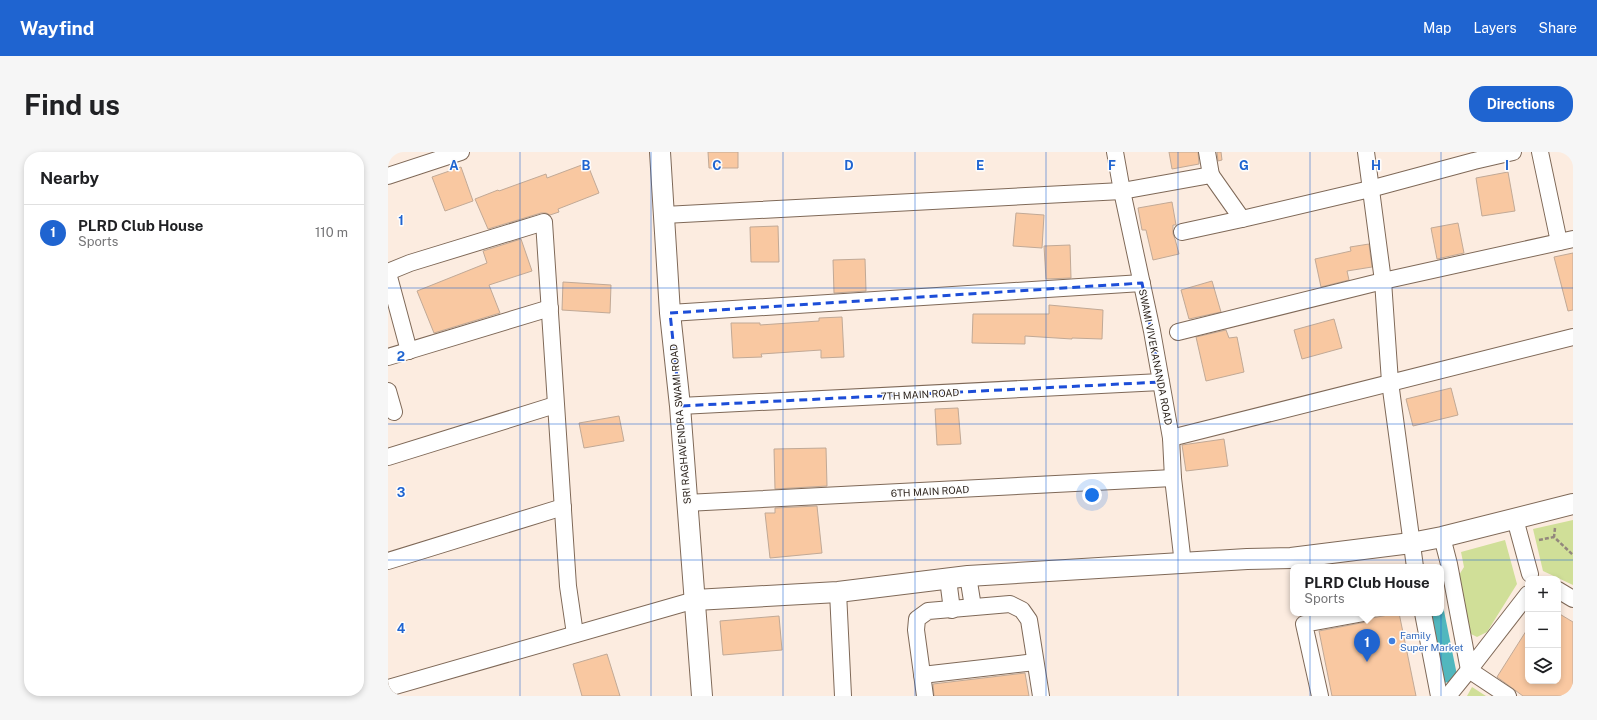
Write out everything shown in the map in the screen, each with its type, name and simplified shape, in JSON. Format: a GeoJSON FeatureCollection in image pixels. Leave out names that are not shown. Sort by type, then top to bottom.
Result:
{"type":"FeatureCollection","features":[{"type":"Feature","properties":{"kind":"street"},"geometry":{"type":"LineString","coordinates":[[388,176],[461,152]]}},
{"type":"Feature","properties":{"kind":"street","name":"SRI RAGHAVENDRA SWAMI ROAD"},"geometry":{"type":"LineString","coordinates":[[660,152],[670,313],[680,406],[686,503],[702,696]]}},
{"type":"Feature","properties":{"kind":"street","name":"SWAMI VIVEKANANDA ROAD"},"geometry":{"type":"LineString","coordinates":[[1115,152],[1122,192],[1142,283],[1171,438],[1173,478],[1183,564]]}},
{"type":"Feature","properties":{"kind":"street"},"geometry":{"type":"LineString","coordinates":[[1207,152],[1211,175],[1242,219]]}},
{"type":"Feature","properties":{"kind":"street"},"geometry":{"type":"LineString","coordinates":[[1366,152],[1383,281],[1390,382],[1415,564]]}},
{"type":"Feature","properties":{"kind":"street"},"geometry":{"type":"LineString","coordinates":[[1182,232],[1370,189],[1513,152]]}},
{"type":"Feature","properties":{"kind":"street"},"geometry":{"type":"LineString","coordinates":[[1178,332],[1383,281],[1566,241],[1540,152]]}},
{"type":"Feature","properties":{"kind":"street"},"geometry":{"type":"LineString","coordinates":[[664,215],[1122,192],[1211,175]]}},
{"type":"Feature","properties":{"kind":"street"},"geometry":{"type":"LineString","coordinates":[[409,351],[388,273],[418,261],[544,222],[562,507],[568,586],[575,634]]}},
{"type":"Feature","properties":{"kind":"street"},"geometry":{"type":"LineString","coordinates":[[670,313],[1142,283]]}},
{"type":"Feature","properties":{"kind":"street"},"geometry":{"type":"LineString","coordinates":[[388,357],[550,308]]}},
{"type":"Feature","properties":{"kind":"street"},"geometry":{"type":"LineString","coordinates":[[1171,438],[1573,337]]}},
{"type":"Feature","properties":{"kind":"street","name":"7TH MAIN ROAD"},"geometry":{"type":"LineString","coordinates":[[680,406],[1161,382]]}},
{"type":"Feature","properties":{"kind":"street"},"geometry":{"type":"LineString","coordinates":[[388,391],[394,412]]}},
{"type":"Feature","properties":{"kind":"street"},"geometry":{"type":"LineString","coordinates":[[388,457],[556,405]]}},
{"type":"Feature","properties":{"kind":"street","name":"6TH MAIN ROAD"},"geometry":{"type":"LineString","coordinates":[[686,503],[1173,478]]}},
{"type":"Feature","properties":{"kind":"street"},"geometry":{"type":"LineString","coordinates":[[388,688],[695,600],[838,592],[968,576],[1247,559],[1292,563],[1442,537],[1573,504]]}},
{"type":"Feature","properties":{"kind":"street"},"geometry":{"type":"LineString","coordinates":[[388,561],[562,507]]}},
{"type":"Feature","properties":{"kind":"street"},"geometry":{"type":"LineString","coordinates":[[1515,519],[1530,574]]}},
{"type":"Feature","properties":{"kind":"street"},"geometry":{"type":"LineString","coordinates":[[1442,537],[1469,670],[1508,696]]}},
{"type":"Feature","properties":{"kind":"street"},"geometry":{"type":"LineString","coordinates":[[968,576],[973,607]]}},
{"type":"Feature","properties":{"kind":"street"},"geometry":{"type":"LineString","coordinates":[[948,578],[952,610]]}},
{"type":"Feature","properties":{"kind":"street"},"geometry":{"type":"LineString","coordinates":[[838,592],[843,696]]}},
{"type":"Feature","properties":{"kind":"street"},"geometry":{"type":"LineString","coordinates":[[1561,592],[1573,599]]}},
{"type":"Feature","properties":{"kind":"street"},"geometry":{"type":"LineString","coordinates":[[1448,696],[1525,598]]}},
{"type":"Feature","properties":{"kind":"street"},"geometry":{"type":"LineString","coordinates":[[925,696],[916,630],[917,619],[928,611],[1010,604],[1022,610],[1029,620],[1041,696]]}},
{"type":"Feature","properties":{"kind":"street"},"geometry":{"type":"LineString","coordinates":[[1320,696],[1303,618],[1327,616]]}},
{"type":"Feature","properties":{"kind":"street"},"geometry":{"type":"LineString","coordinates":[[1424,616],[1439,696]]}},
{"type":"Feature","properties":{"kind":"street"},"geometry":{"type":"LineString","coordinates":[[922,675],[1036,662]]}},
{"type":"Feature","properties":{"kind":"path"},"geometry":{"type":"LineString","coordinates":[[1554,537],[1573,555]]}},
{"type":"Feature","properties":{"kind":"highlighted area"},"geometry":{"type":"Polygon","coordinates":[[[1142,283],[1161,382],[680,406],[670,313],[1142,283]]]}},
{"type":"Feature","properties":{"kind":"green space"},"geometry":{"type":"Polygon","coordinates":[[[1573,520],[1573,585],[1561,579],[1561,576],[1554,576],[1543,571],[1533,529],[1573,520]]]}},
{"type":"Feature","properties":{"kind":"green space"},"geometry":{"type":"Polygon","coordinates":[[[1505,540],[1517,584],[1487,632],[1477,637],[1471,634],[1459,575],[1464,567],[1461,552],[1505,540]]]}},
{"type":"Feature","properties":{"kind":"green space"},"geometry":{"type":"Polygon","coordinates":[[[1472,687],[1486,696],[1467,696],[1472,687]]]}},
{"type":"Feature","properties":{"kind":"water"},"geometry":{"type":"Polygon","coordinates":[[[1444,611],[1458,680],[1444,683],[1430,616],[1444,616],[1444,611]]]}},
{"type":"Feature","properties":{"kind":"building"},"geometry":{"type":"Polygon","coordinates":[[[708,152],[738,152],[738,168],[709,168],[708,152]]]}},
{"type":"Feature","properties":{"kind":"building"},"geometry":{"type":"Polygon","coordinates":[[[1169,152],[1198,152],[1199,164],[1172,169],[1169,152]]]}},
{"type":"Feature","properties":{"kind":"building"},"geometry":{"type":"Polygon","coordinates":[[[1217,152],[1221,152],[1222,160],[1218,161],[1217,152]]]}},
{"type":"Feature","properties":{"kind":"building"},"geometry":{"type":"Polygon","coordinates":[[[587,163],[599,193],[558,209],[559,212],[550,215],[541,213],[488,229],[475,199],[546,174],[547,178],[587,163]]]}},
{"type":"Feature","properties":{"kind":"building"},"geometry":{"type":"Polygon","coordinates":[[[461,167],[473,201],[445,211],[432,177],[461,167]]]}},
{"type":"Feature","properties":{"kind":"building"},"geometry":{"type":"Polygon","coordinates":[[[1508,172],[1515,211],[1482,216],[1476,178],[1508,172]]]}},
{"type":"Feature","properties":{"kind":"building"},"geometry":{"type":"Polygon","coordinates":[[[1172,202],[1176,225],[1173,225],[1173,234],[1179,254],[1153,260],[1146,230],[1142,230],[1138,208],[1172,202]]]}},
{"type":"Feature","properties":{"kind":"building"},"geometry":{"type":"Polygon","coordinates":[[[1016,213],[1044,215],[1042,248],[1013,246],[1016,213]]]}},
{"type":"Feature","properties":{"kind":"building"},"geometry":{"type":"Polygon","coordinates":[[[1458,223],[1464,253],[1437,259],[1431,228],[1458,223]]]}},
{"type":"Feature","properties":{"kind":"building"},"geometry":{"type":"Polygon","coordinates":[[[778,226],[779,262],[751,262],[750,227],[778,226]]]}},
{"type":"Feature","properties":{"kind":"building"},"geometry":{"type":"Polygon","coordinates":[[[521,239],[532,271],[489,285],[500,313],[434,333],[417,291],[487,263],[483,251],[521,239]]]}},
{"type":"Feature","properties":{"kind":"building"},"geometry":{"type":"Polygon","coordinates":[[[1369,244],[1372,267],[1347,271],[1349,280],[1321,287],[1315,259],[1351,251],[1350,247],[1369,244]]]}},
{"type":"Feature","properties":{"kind":"building"},"geometry":{"type":"Polygon","coordinates":[[[1070,245],[1071,278],[1046,279],[1044,246],[1070,245]]]}},
{"type":"Feature","properties":{"kind":"building"},"geometry":{"type":"Polygon","coordinates":[[[1573,253],[1573,310],[1568,311],[1554,257],[1573,253]]]}},
{"type":"Feature","properties":{"kind":"building"},"geometry":{"type":"Polygon","coordinates":[[[865,259],[866,291],[834,293],[833,260],[865,259]]]}},
{"type":"Feature","properties":{"kind":"building"},"geometry":{"type":"Polygon","coordinates":[[[1212,281],[1221,312],[1189,319],[1181,290],[1212,281]]]}},
{"type":"Feature","properties":{"kind":"building"},"geometry":{"type":"Polygon","coordinates":[[[563,282],[611,285],[610,313],[562,310],[563,282]]]}},
{"type":"Feature","properties":{"kind":"building"},"geometry":{"type":"Polygon","coordinates":[[[1049,305],[1103,310],[1102,339],[1025,336],[1025,344],[972,343],[973,314],[1049,314],[1049,305]]]}},
{"type":"Feature","properties":{"kind":"building"},"geometry":{"type":"Polygon","coordinates":[[[842,317],[844,357],[821,358],[821,350],[761,354],[762,357],[733,358],[731,323],[760,323],[760,325],[819,321],[819,318],[842,317]]]}},
{"type":"Feature","properties":{"kind":"building"},"geometry":{"type":"Polygon","coordinates":[[[1334,319],[1342,348],[1302,359],[1294,330],[1334,319]]]}},
{"type":"Feature","properties":{"kind":"building"},"geometry":{"type":"Polygon","coordinates":[[[1226,330],[1229,338],[1237,337],[1244,372],[1206,381],[1196,337],[1226,330]]]}},
{"type":"Feature","properties":{"kind":"building"},"geometry":{"type":"Polygon","coordinates":[[[1451,388],[1458,415],[1413,426],[1406,399],[1451,388]]]}},
{"type":"Feature","properties":{"kind":"building"},"geometry":{"type":"Polygon","coordinates":[[[958,408],[961,444],[937,445],[935,409],[958,408]]]}},
{"type":"Feature","properties":{"kind":"building"},"geometry":{"type":"Polygon","coordinates":[[[619,416],[624,441],[584,448],[579,423],[619,416]]]}},
{"type":"Feature","properties":{"kind":"building"},"geometry":{"type":"Polygon","coordinates":[[[1224,439],[1228,466],[1186,471],[1182,445],[1224,439]]]}},
{"type":"Feature","properties":{"kind":"building"},"geometry":{"type":"Polygon","coordinates":[[[826,448],[827,486],[775,489],[774,449],[826,448]]]}},
{"type":"Feature","properties":{"kind":"building"},"geometry":{"type":"Polygon","coordinates":[[[817,506],[822,553],[770,558],[765,513],[775,513],[775,508],[817,506]]]}},
{"type":"Feature","properties":{"kind":"building"},"geometry":{"type":"Polygon","coordinates":[[[1561,615],[1573,622],[1573,696],[1523,696],[1497,677],[1525,633],[1525,684],[1561,684],[1561,615]]]}},
{"type":"Feature","properties":{"kind":"building"},"geometry":{"type":"Polygon","coordinates":[[[779,616],[782,650],[723,655],[720,621],[779,616]]]}},
{"type":"Feature","properties":{"kind":"building"},"geometry":{"type":"Polygon","coordinates":[[[1383,616],[1400,616],[1416,696],[1332,696],[1319,631],[1366,622],[1372,618],[1383,616]]]}},
{"type":"Feature","properties":{"kind":"building"},"geometry":{"type":"Polygon","coordinates":[[[607,654],[620,696],[582,696],[573,664],[607,654]]]}},
{"type":"Feature","properties":{"kind":"building"},"geometry":{"type":"Polygon","coordinates":[[[1025,673],[1029,696],[934,696],[933,684],[1025,673]]]}},
{"type":"Feature","properties":{"kind":"place","name":"Family Super Market"},"geometry":{"type":"Point","coordinates":[1392,641]}},
{"type":"Feature","properties":{"kind":"place","name":"PLRD Club House"},"geometry":{"type":"Point","coordinates":[1367,662]}}]}
